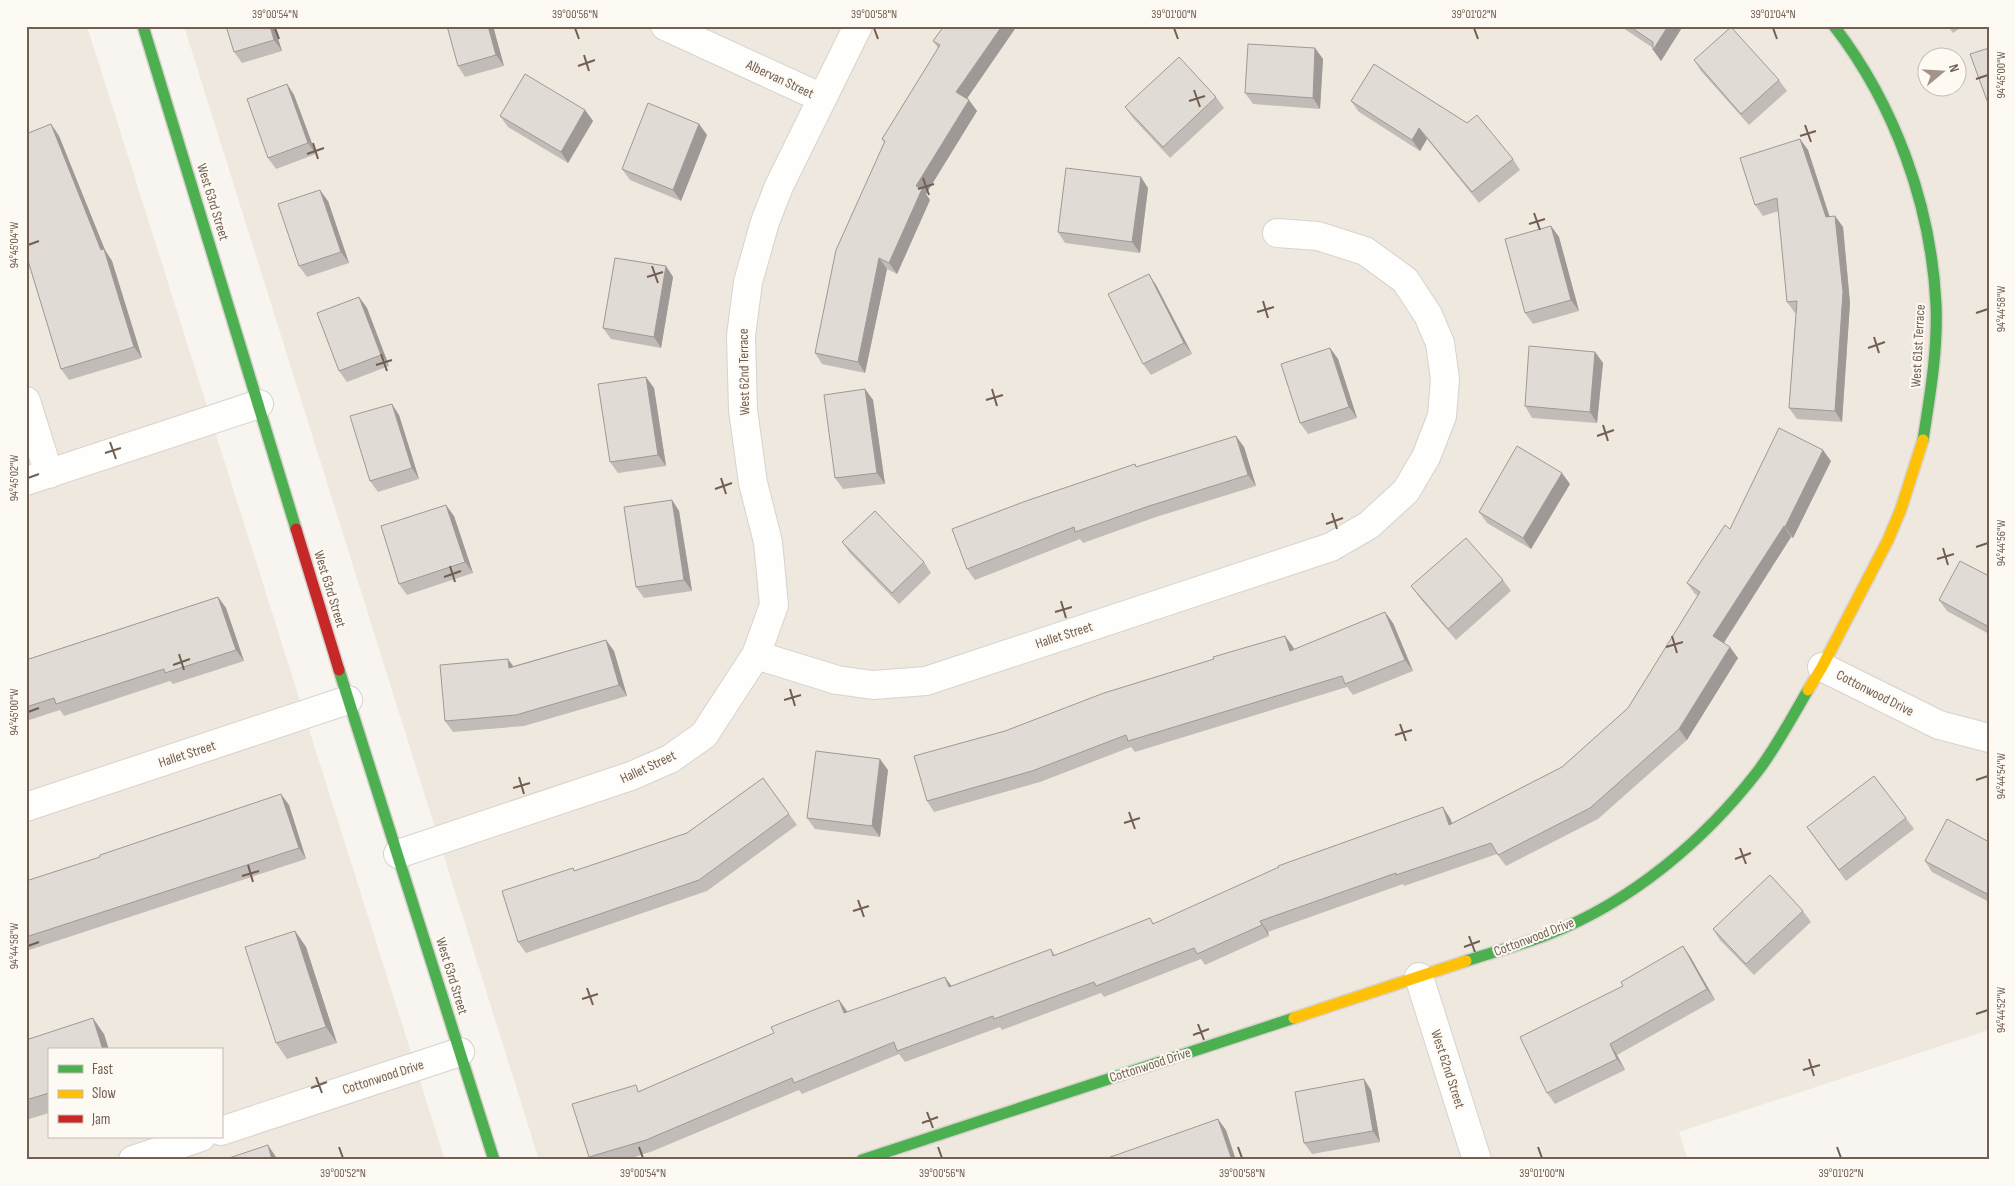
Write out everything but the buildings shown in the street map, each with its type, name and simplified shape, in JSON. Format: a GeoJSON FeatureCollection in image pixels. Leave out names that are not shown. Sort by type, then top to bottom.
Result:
{"type":"FeatureCollection","features":[{"type":"Feature","properties":{"kind":"street","name":"West 63rd Street"},"geometry":{"type":"LineString","coordinates":[[143,26],[348,700],[494,1160]]}},
{"type":"Feature","properties":{"kind":"street","name":"Albervan Street"},"geometry":{"type":"LineString","coordinates":[[665,26],[822,98],[858,26]]}},
{"type":"Feature","properties":{"kind":"street","name":"West 61st Terrace"},"geometry":{"type":"LineString","coordinates":[[1822,667],[1891,532],[1921,450],[1933,377],[1936,305],[1930,250],[1912,172],[1880,98],[1851,48],[1834,26]]}},
{"type":"Feature","properties":{"kind":"street","name":"West 62nd Terrace"},"geometry":{"type":"LineString","coordinates":[[756,655],[774,605],[768,542],[753,483],[743,410],[741,336],[748,282],[765,222],[779,186],[822,98]]}},
{"type":"Feature","properties":{"kind":"street","name":"Hallet Street"},"geometry":{"type":"LineString","coordinates":[[398,854],[631,776],[670,759],[704,735],[756,655],[837,680],[873,685],[926,681],[1330,547],[1369,525],[1406,491],[1426,458],[1442,416],[1445,379],[1440,343],[1428,315],[1405,280],[1366,251],[1318,236],[1277,233]]}},
{"type":"Feature","properties":{"kind":"street"},"geometry":{"type":"LineString","coordinates":[[26,401],[38,477],[258,404]]}},
{"type":"Feature","properties":{"kind":"street","name":"Cottonwood Drive"},"geometry":{"type":"LineString","coordinates":[[862,1160],[1549,934],[1598,911],[1664,868],[1716,819],[1760,770],[1822,667],[1939,725],[1989,738]]}},
{"type":"Feature","properties":{"kind":"street","name":"Hallet Street"},"geometry":{"type":"LineString","coordinates":[[26,807],[348,700]]}},
{"type":"Feature","properties":{"kind":"street","name":"West 62nd Street"},"geometry":{"type":"LineString","coordinates":[[1419,977],[1477,1160]]}},
{"type":"Feature","properties":{"kind":"street","name":"Cottonwood Drive"},"geometry":{"type":"LineString","coordinates":[[222,1130],[460,1052]]}},
{"type":"Feature","properties":{"kind":"street"},"geometry":{"type":"LineString","coordinates":[[133,1160],[198,1138]]}},
{"type":"Feature","properties":{"kind":"shaded area"},"geometry":{"type":"Polygon","coordinates":[[[26,26],[87,26],[445,1160],[26,1160],[26,26]]]}},
{"type":"Feature","properties":{"kind":"shaded area"},"geometry":{"type":"Polygon","coordinates":[[[184,26],[1989,26],[1989,1030],[1679,1132],[1688,1160],[539,1160],[184,26]]]}},
{"type":"Feature","properties":{"kind":"traffic: fast"},"geometry":{"type":"LineString","coordinates":[[143,26],[296,529]]}},
{"type":"Feature","properties":{"kind":"traffic: fast"},"geometry":{"type":"LineString","coordinates":[[1834,26],[1856,57],[1892,123],[1918,193],[1927,230],[1933,267],[1936,338],[1923,440]]}},
{"type":"Feature","properties":{"kind":"traffic: fast"},"geometry":{"type":"LineString","coordinates":[[339,670],[494,1160]]}},
{"type":"Feature","properties":{"kind":"traffic: fast"},"geometry":{"type":"LineString","coordinates":[[1466,961],[1539,938],[1579,921],[1609,905],[1664,867],[1690,845],[1737,797],[1778,742],[1808,690]]}},
{"type":"Feature","properties":{"kind":"traffic: fast"},"geometry":{"type":"LineString","coordinates":[[862,1160],[1294,1018]]}},
{"type":"Feature","properties":{"kind":"traffic: slow"},"geometry":{"type":"LineString","coordinates":[[1808,690],[1822,667],[1888,540],[1901,509],[1923,440]]}},
{"type":"Feature","properties":{"kind":"traffic: slow"},"geometry":{"type":"LineString","coordinates":[[1294,1018],[1466,961]]}},
{"type":"Feature","properties":{"kind":"traffic: jam"},"geometry":{"type":"LineString","coordinates":[[296,529],[339,670]]}}]}
